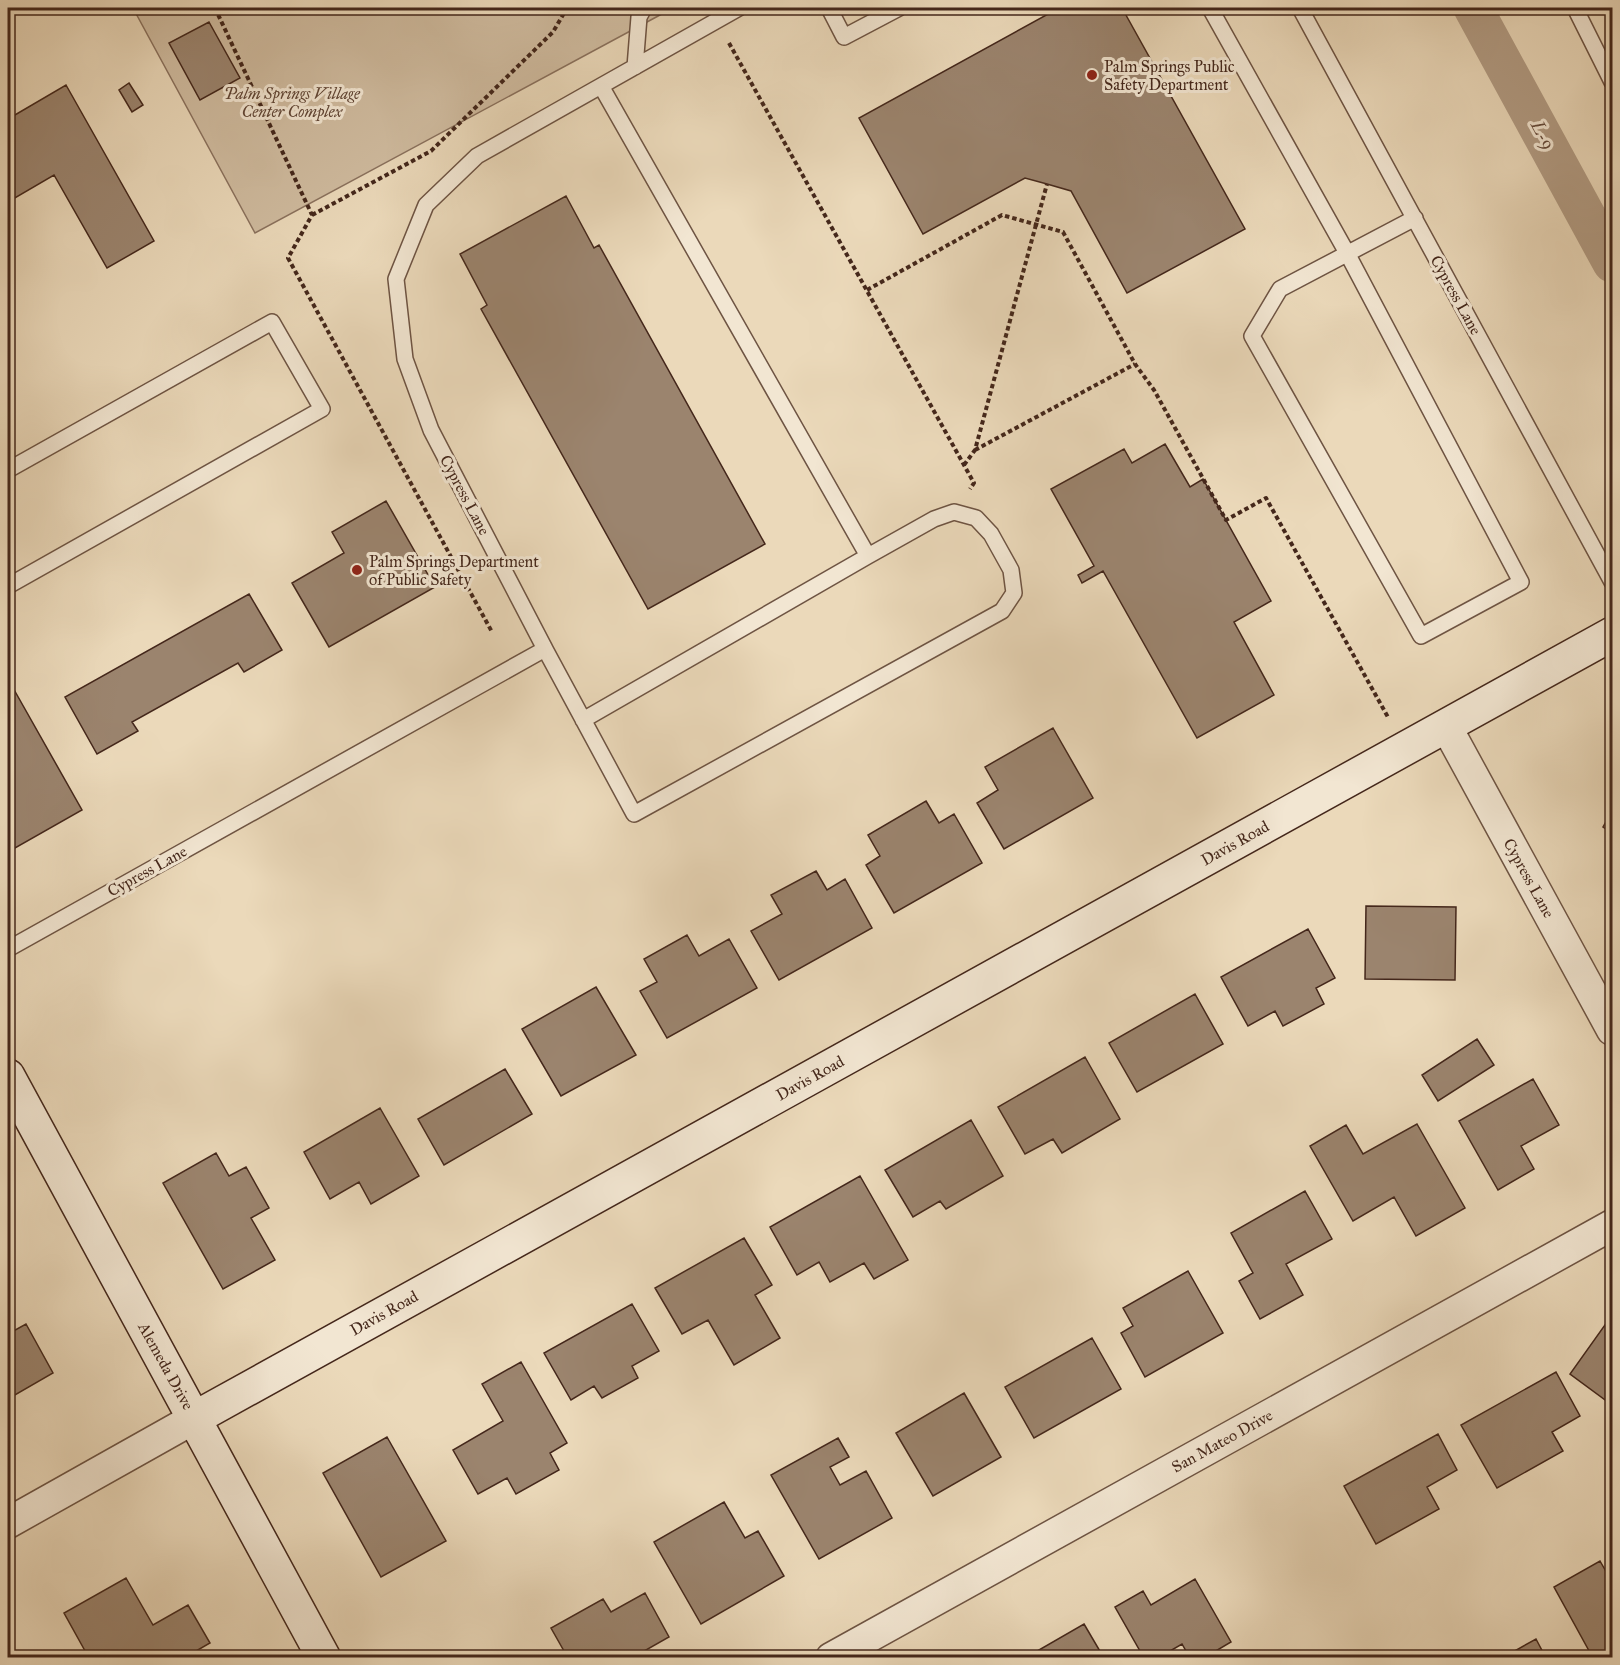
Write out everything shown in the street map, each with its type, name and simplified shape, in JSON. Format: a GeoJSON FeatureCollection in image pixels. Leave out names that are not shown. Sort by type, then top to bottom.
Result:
{"type":"FeatureCollection","features":[{"type":"Feature","properties":{"kind":"street","name":"Davis Road"},"geometry":{"type":"LineString","coordinates":[[8,1523],[1612,634]]}},
{"type":"Feature","properties":{"kind":"street","name":"Cypress Lane"},"geometry":{"type":"LineString","coordinates":[[1446,726],[1612,1030]]}},
{"type":"Feature","properties":{"kind":"street","name":"Alemeda Drive"},"geometry":{"type":"LineString","coordinates":[[8,1076],[324,1658]]}},
{"type":"Feature","properties":{"kind":"street","name":"San Mateo Drive"},"geometry":{"type":"LineString","coordinates":[[831,1658],[1612,1225]]}},
{"type":"Feature","properties":{"kind":"lane"},"geometry":{"type":"LineString","coordinates":[[635,67],[639,17],[644,8]]}},
{"type":"Feature","properties":{"kind":"lane","name":"Cypress Lane"},"geometry":{"type":"LineString","coordinates":[[8,949],[545,649],[431,430],[405,359],[396,279],[426,205],[477,156],[739,8]]}},
{"type":"Feature","properties":{"kind":"lane"},"geometry":{"type":"LineString","coordinates":[[829,8],[844,38],[899,8]]}},
{"type":"Feature","properties":{"kind":"lane"},"geometry":{"type":"LineString","coordinates":[[1210,8],[1347,253],[1521,582],[1421,636],[1252,336],[1280,289],[1347,253],[1415,218]]}},
{"type":"Feature","properties":{"kind":"lane","name":"Cypress Lane"},"geometry":{"type":"LineString","coordinates":[[1300,8],[1612,582]]}},
{"type":"Feature","properties":{"kind":"lane"},"geometry":{"type":"LineString","coordinates":[[1575,8],[1612,82]]}},
{"type":"Feature","properties":{"kind":"lane"},"geometry":{"type":"LineString","coordinates":[[602,86],[868,556]]}},
{"type":"Feature","properties":{"kind":"lane"},"geometry":{"type":"LineString","coordinates":[[8,470],[272,322],[322,409],[8,586]]}},
{"type":"Feature","properties":{"kind":"lane"},"geometry":{"type":"LineString","coordinates":[[545,649],[583,720],[634,814],[1002,611],[1014,593],[1011,570],[991,534],[976,518],[954,512],[934,519],[583,720]]}},
{"type":"Feature","properties":{"kind":"path"},"geometry":{"type":"LineString","coordinates":[[215,8],[312,215]]}},
{"type":"Feature","properties":{"kind":"path"},"geometry":{"type":"LineString","coordinates":[[492,632],[288,258],[312,215],[431,151],[553,32],[567,8]]}},
{"type":"Feature","properties":{"kind":"path"},"geometry":{"type":"LineString","coordinates":[[717,21],[974,483],[954,512]]}},
{"type":"Feature","properties":{"kind":"path"},"geometry":{"type":"LineString","coordinates":[[964,465],[975,450],[1047,184]]}},
{"type":"Feature","properties":{"kind":"path"},"geometry":{"type":"LineString","coordinates":[[867,290],[1002,215],[1063,232],[1135,364],[1154,390],[1226,520],[1266,498],[1405,749]]}},
{"type":"Feature","properties":{"kind":"path"},"geometry":{"type":"LineString","coordinates":[[975,450],[1135,364]]}},
{"type":"Feature","properties":{"kind":"green space","name":"Palm Springs Village Center Complex"},"geometry":{"type":"Polygon","coordinates":[[[133,8],[673,8],[255,233],[133,8]]]}},
{"type":"Feature","properties":{"kind":"building"},"geometry":{"type":"Polygon","coordinates":[[[1059,8],[1122,8],[1245,229],[1127,293],[1071,191],[1047,184],[1025,178],[923,234],[859,118],[1059,8]]]}},
{"type":"Feature","properties":{"kind":"building"},"geometry":{"type":"Polygon","coordinates":[[[209,22],[240,78],[200,100],[169,43],[209,22]]]}},
{"type":"Feature","properties":{"kind":"building"},"geometry":{"type":"Polygon","coordinates":[[[129,83],[143,105],[132,112],[119,90],[129,83]]]}},
{"type":"Feature","properties":{"kind":"building"},"geometry":{"type":"Polygon","coordinates":[[[66,85],[154,241],[107,268],[54,175],[8,202],[8,119],[66,85]]]}},
{"type":"Feature","properties":{"kind":"building"},"geometry":{"type":"Polygon","coordinates":[[[566,196],[594,248],[599,245],[765,544],[648,609],[481,309],[487,305],[460,254],[566,196]]]}},
{"type":"Feature","properties":{"kind":"building"},"geometry":{"type":"Polygon","coordinates":[[[1165,444],[1190,487],[1203,479],[1271,601],[1234,622],[1274,695],[1197,738],[1103,571],[1082,583],[1078,575],[1094,566],[1051,489],[1124,449],[1132,463],[1165,444]]]}},
{"type":"Feature","properties":{"kind":"building"},"geometry":{"type":"Polygon","coordinates":[[[386,501],[435,587],[329,647],[292,583],[344,553],[332,532],[386,501]]]}},
{"type":"Feature","properties":{"kind":"building"},"geometry":{"type":"Polygon","coordinates":[[[249,594],[282,650],[244,672],[238,663],[132,722],[138,731],[97,754],[65,697],[249,594]]]}},
{"type":"Feature","properties":{"kind":"building"},"geometry":{"type":"Polygon","coordinates":[[[8,679],[82,810],[8,852],[8,679]]]}},
{"type":"Feature","properties":{"kind":"building"},"geometry":{"type":"Polygon","coordinates":[[[1053,728],[1093,798],[1004,849],[977,803],[998,790],[985,767],[1053,728]]]}},
{"type":"Feature","properties":{"kind":"building"},"geometry":{"type":"Polygon","coordinates":[[[926,801],[939,823],[954,814],[982,863],[894,913],[866,865],[880,856],[868,835],[926,801]]]}},
{"type":"Feature","properties":{"kind":"building"},"geometry":{"type":"Polygon","coordinates":[[[1612,811],[1612,833],[1603,827],[1612,811]]]}},
{"type":"Feature","properties":{"kind":"building"},"geometry":{"type":"Polygon","coordinates":[[[816,871],[827,890],[845,879],[872,928],[779,980],[751,931],[782,914],[771,895],[816,871]]]}},
{"type":"Feature","properties":{"kind":"building"},"geometry":{"type":"Polygon","coordinates":[[[1366,906],[1456,907],[1455,980],[1365,979],[1366,906]]]}},
{"type":"Feature","properties":{"kind":"building"},"geometry":{"type":"Polygon","coordinates":[[[1308,929],[1335,978],[1316,988],[1324,1004],[1283,1026],[1275,1011],[1248,1026],[1221,977],[1308,929]]]}},
{"type":"Feature","properties":{"kind":"building"},"geometry":{"type":"Polygon","coordinates":[[[687,935],[699,956],[729,939],[757,988],[667,1038],[640,991],[657,982],[644,959],[687,935]]]}},
{"type":"Feature","properties":{"kind":"building"},"geometry":{"type":"Polygon","coordinates":[[[596,987],[636,1055],[561,1096],[522,1029],[596,987]]]}},
{"type":"Feature","properties":{"kind":"building"},"geometry":{"type":"Polygon","coordinates":[[[1195,994],[1223,1044],[1137,1092],[1109,1043],[1195,994]]]}},
{"type":"Feature","properties":{"kind":"building"},"geometry":{"type":"Polygon","coordinates":[[[1477,1039],[1494,1065],[1438,1101],[1422,1075],[1477,1039]]]}},
{"type":"Feature","properties":{"kind":"building"},"geometry":{"type":"Polygon","coordinates":[[[1085,1057],[1120,1119],[1062,1153],[1053,1139],[1025,1154],[998,1107],[1085,1057]]]}},
{"type":"Feature","properties":{"kind":"building"},"geometry":{"type":"Polygon","coordinates":[[[505,1069],[532,1114],[444,1165],[418,1119],[505,1069]]]}},
{"type":"Feature","properties":{"kind":"building"},"geometry":{"type":"Polygon","coordinates":[[[1533,1079],[1559,1125],[1521,1146],[1534,1169],[1498,1190],[1459,1121],[1533,1079]]]}},
{"type":"Feature","properties":{"kind":"building"},"geometry":{"type":"Polygon","coordinates":[[[380,1108],[419,1176],[371,1204],[359,1182],[330,1199],[304,1152],[380,1108]]]}},
{"type":"Feature","properties":{"kind":"building"},"geometry":{"type":"Polygon","coordinates":[[[971,1120],[1003,1176],[946,1209],[940,1201],[913,1217],[885,1170],[971,1120]]]}},
{"type":"Feature","properties":{"kind":"building"},"geometry":{"type":"Polygon","coordinates":[[[1417,1124],[1465,1208],[1416,1236],[1394,1197],[1353,1221],[1310,1146],[1346,1125],[1363,1154],[1417,1124]]]}},
{"type":"Feature","properties":{"kind":"building"},"geometry":{"type":"Polygon","coordinates":[[[216,1153],[229,1176],[246,1167],[269,1208],[251,1218],[275,1260],[223,1289],[163,1183],[216,1153]]]}},
{"type":"Feature","properties":{"kind":"building"},"geometry":{"type":"Polygon","coordinates":[[[860,1176],[908,1260],[874,1279],[864,1263],[830,1282],[819,1262],[797,1275],[770,1227],[860,1176]]]}},
{"type":"Feature","properties":{"kind":"building"},"geometry":{"type":"Polygon","coordinates":[[[1305,1191],[1332,1239],[1286,1264],[1303,1295],[1260,1319],[1239,1281],[1253,1273],[1231,1233],[1305,1191]]]}},
{"type":"Feature","properties":{"kind":"building"},"geometry":{"type":"Polygon","coordinates":[[[744,1238],[772,1285],[755,1295],[780,1338],[734,1365],[708,1320],[682,1334],[655,1288],[744,1238]]]}},
{"type":"Feature","properties":{"kind":"building"},"geometry":{"type":"Polygon","coordinates":[[[1188,1271],[1223,1333],[1145,1377],[1121,1333],[1133,1326],[1123,1308],[1188,1271]]]}},
{"type":"Feature","properties":{"kind":"building"},"geometry":{"type":"Polygon","coordinates":[[[632,1304],[659,1351],[632,1366],[638,1378],[602,1398],[594,1386],[571,1400],[544,1353],[632,1304]]]}},
{"type":"Feature","properties":{"kind":"building"},"geometry":{"type":"Polygon","coordinates":[[[1612,1315],[1612,1405],[1570,1374],[1612,1315]]]}},
{"type":"Feature","properties":{"kind":"building"},"geometry":{"type":"Polygon","coordinates":[[[26,1324],[53,1373],[8,1399],[8,1334],[26,1324]]]}},
{"type":"Feature","properties":{"kind":"building"},"geometry":{"type":"Polygon","coordinates":[[[1092,1338],[1121,1389],[1034,1438],[1005,1387],[1092,1338]]]}},
{"type":"Feature","properties":{"kind":"building"},"geometry":{"type":"Polygon","coordinates":[[[521,1362],[567,1443],[550,1453],[559,1470],[516,1494],[507,1478],[478,1494],[453,1450],[503,1421],[482,1384],[521,1362]]]}},
{"type":"Feature","properties":{"kind":"building"},"geometry":{"type":"Polygon","coordinates":[[[1556,1372],[1580,1416],[1552,1432],[1563,1451],[1497,1488],[1461,1425],[1556,1372]]]}},
{"type":"Feature","properties":{"kind":"building"},"geometry":{"type":"Polygon","coordinates":[[[964,1393],[1001,1457],[933,1496],[896,1433],[964,1393]]]}},
{"type":"Feature","properties":{"kind":"building"},"geometry":{"type":"Polygon","coordinates":[[[1438,1434],[1457,1470],[1427,1487],[1439,1509],[1376,1544],[1344,1486],[1438,1434]]]}},
{"type":"Feature","properties":{"kind":"building"},"geometry":{"type":"Polygon","coordinates":[[[387,1437],[446,1541],[381,1577],[323,1473],[387,1437]]]}},
{"type":"Feature","properties":{"kind":"building"},"geometry":{"type":"Polygon","coordinates":[[[838,1438],[849,1457],[830,1467],[840,1485],[866,1471],[892,1518],[819,1559],[771,1475],[838,1438]]]}},
{"type":"Feature","properties":{"kind":"building"},"geometry":{"type":"Polygon","coordinates":[[[724,1502],[745,1538],[758,1531],[784,1576],[701,1624],[654,1542],[724,1502]]]}},
{"type":"Feature","properties":{"kind":"building"},"geometry":{"type":"Polygon","coordinates":[[[1600,1561],[1612,1582],[1612,1658],[1593,1658],[1554,1587],[1600,1561]]]}},
{"type":"Feature","properties":{"kind":"building"},"geometry":{"type":"Polygon","coordinates":[[[126,1578],[153,1625],[188,1605],[210,1643],[184,1658],[89,1658],[64,1613],[126,1578]]]}},
{"type":"Feature","properties":{"kind":"building"},"geometry":{"type":"Polygon","coordinates":[[[1195,1579],[1231,1642],[1204,1658],[1190,1658],[1182,1644],[1158,1658],[1144,1658],[1115,1607],[1143,1591],[1151,1605],[1195,1579]]]}},
{"type":"Feature","properties":{"kind":"building"},"geometry":{"type":"Polygon","coordinates":[[[645,1593],[669,1637],[632,1658],[568,1658],[551,1628],[603,1599],[611,1612],[645,1593]]]}},
{"type":"Feature","properties":{"kind":"building"},"geometry":{"type":"Polygon","coordinates":[[[1084,1624],[1104,1658],[1025,1658],[1084,1624]]]}},
{"type":"Feature","properties":{"kind":"building"},"geometry":{"type":"Polygon","coordinates":[[[1536,1639],[1546,1658],[1502,1658],[1536,1639]]]}},
{"type":"Feature","properties":{"kind":"waterway","name":"L-9"},"geometry":{"type":"LineString","coordinates":[[1473,8],[1612,263]]}},
{"type":"Feature","properties":{"kind":"place","name":"Palm Springs Public Safety Department"},"geometry":{"type":"Point","coordinates":[1092,75]}},
{"type":"Feature","properties":{"kind":"place","name":"Palm Springs Department of Public Safety"},"geometry":{"type":"Point","coordinates":[357,570]}}]}
